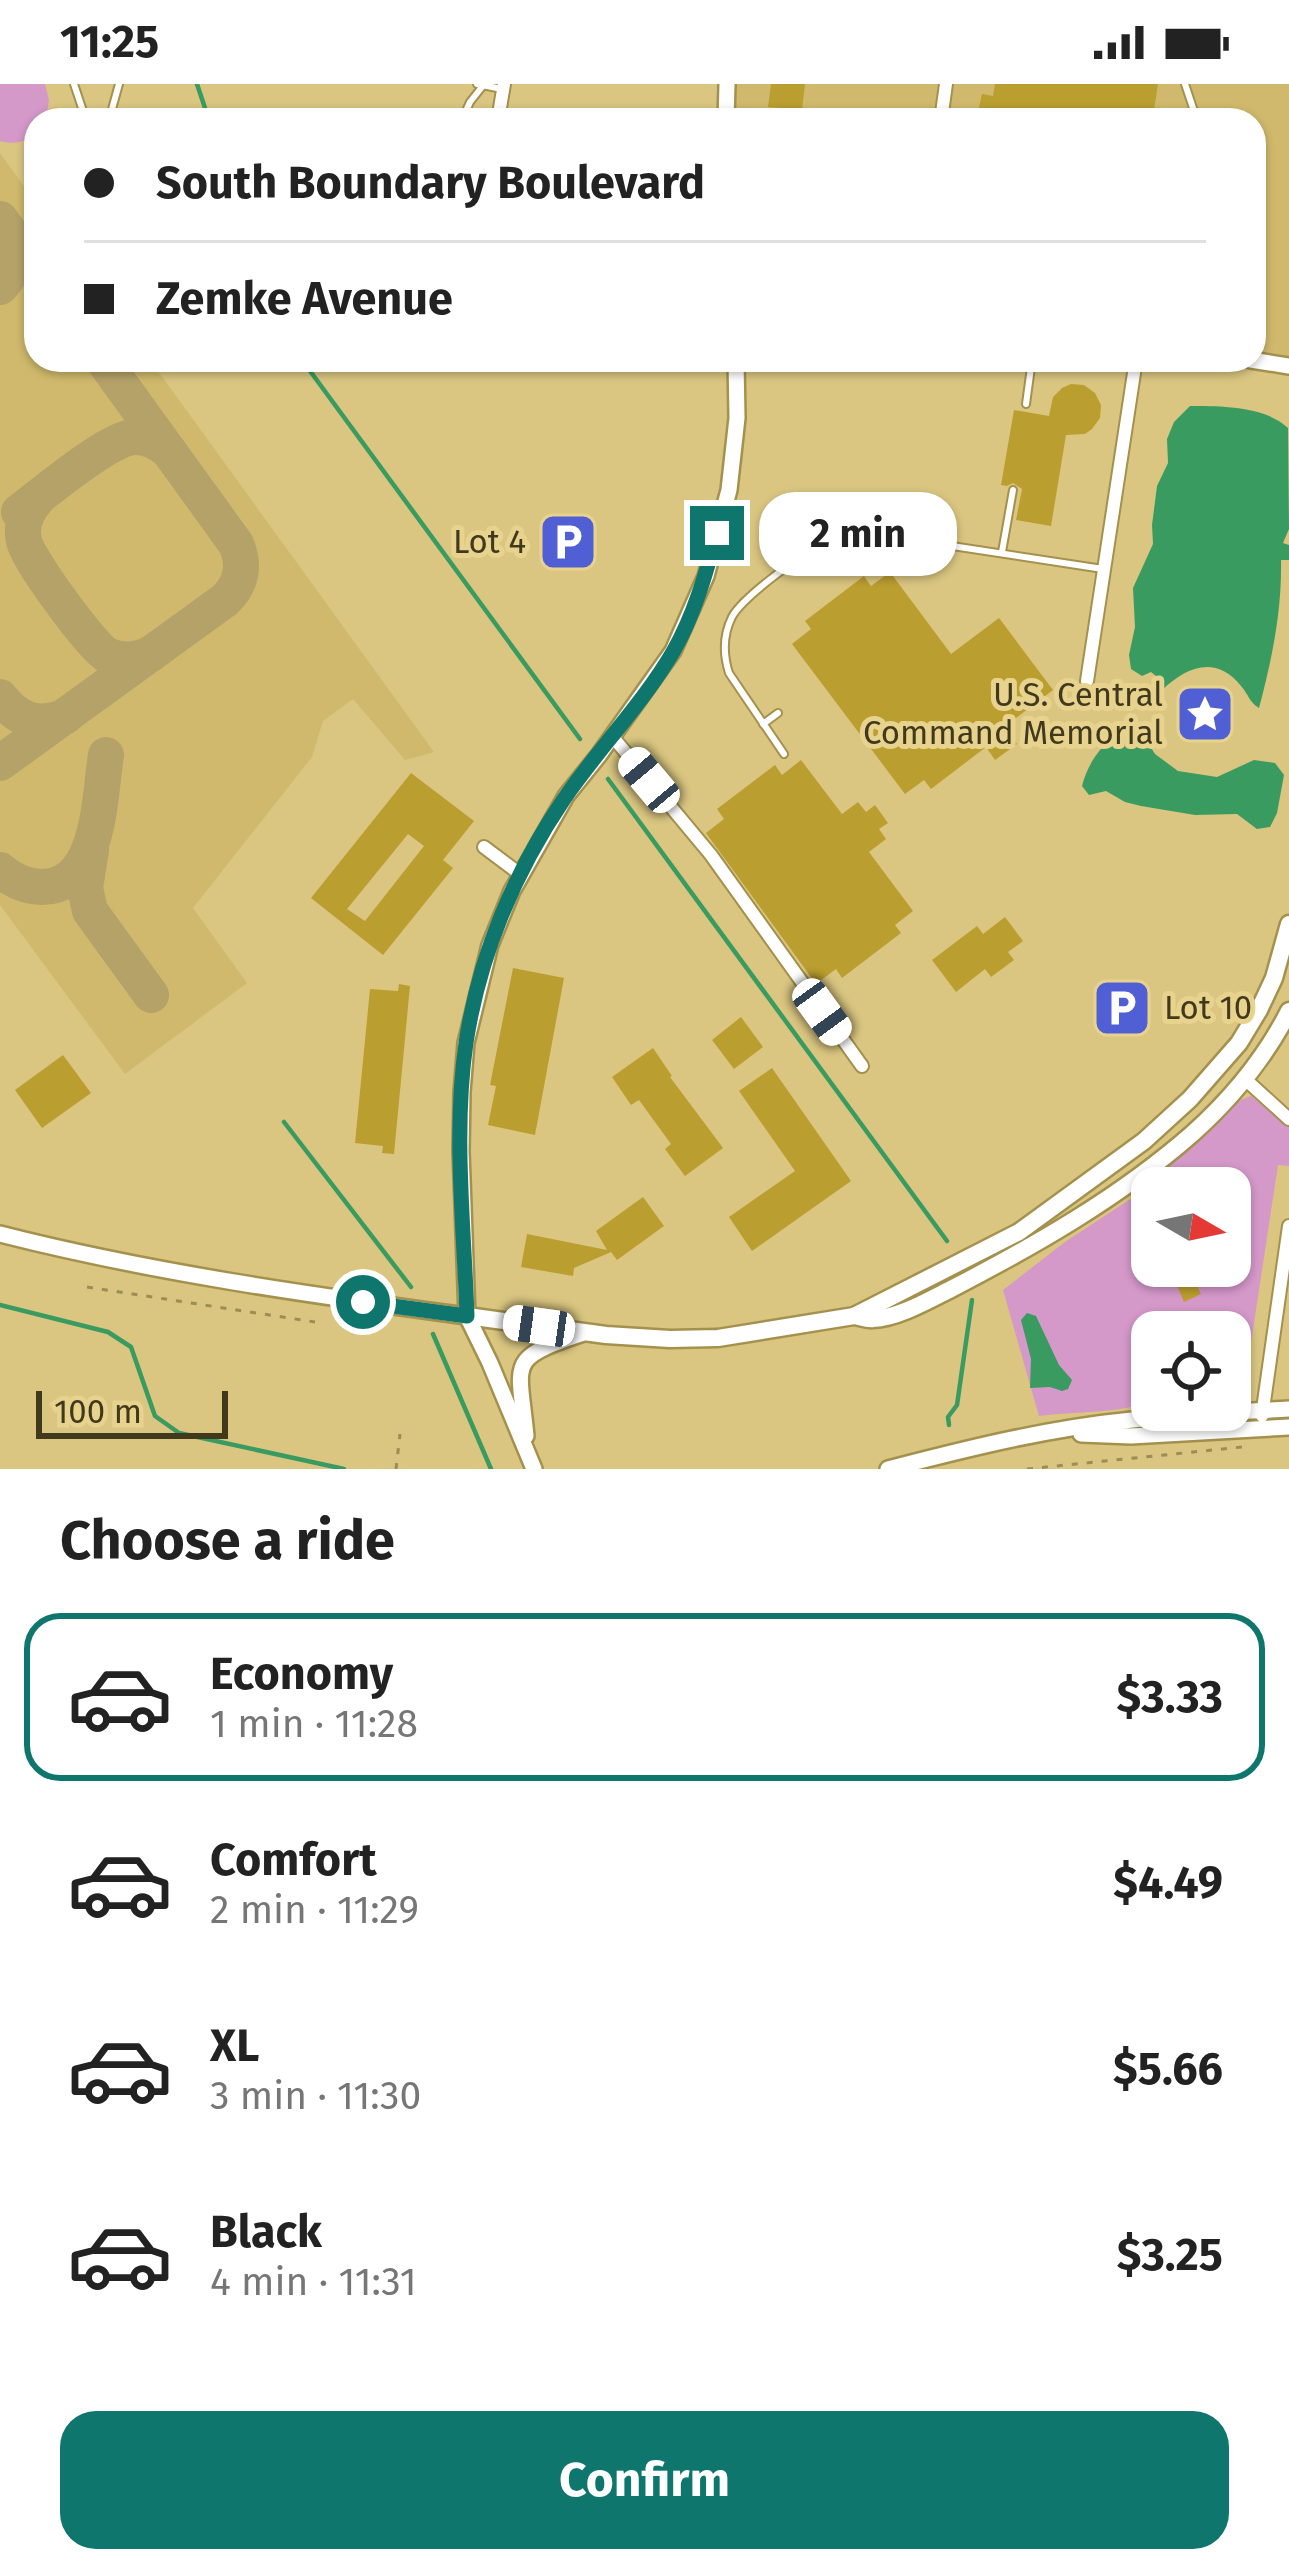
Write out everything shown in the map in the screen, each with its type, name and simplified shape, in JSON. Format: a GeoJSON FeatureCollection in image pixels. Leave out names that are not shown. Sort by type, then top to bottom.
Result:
{"type":"FeatureCollection","features":[{"type":"Feature","properties":{"kind":"main road"},"geometry":{"type":"LineString","coordinates":[[854,1316],[1019,1232],[1144,1141],[1190,1099],[1239,1043],[1274,978],[1289,924]]}},
{"type":"Feature","properties":{"kind":"main road"},"geometry":{"type":"LineString","coordinates":[[467,1316],[584,1333],[718,1338],[854,1316],[874,1319],[916,1306],[1111,1197],[1193,1132],[1245,1079],[1289,1011]]}},
{"type":"Feature","properties":{"kind":"street"},"geometry":{"type":"LineString","coordinates":[[534,1469],[467,1316],[461,1151],[466,1042],[490,945],[520,874],[566,796],[673,651],[706,576],[729,490],[736,372]]}},
{"type":"Feature","properties":{"kind":"street"},"geometry":{"type":"LineString","coordinates":[[1087,681],[1134,372]]}},
{"type":"Feature","properties":{"kind":"street"},"geometry":{"type":"LineString","coordinates":[[612,736],[711,856],[862,1066]]}},
{"type":"Feature","properties":{"kind":"street"},"geometry":{"type":"LineString","coordinates":[[484,847],[520,874]]}},
{"type":"Feature","properties":{"kind":"street"},"geometry":{"type":"LineString","coordinates":[[1245,1079],[1289,1119]]}},
{"type":"Feature","properties":{"kind":"street"},"geometry":{"type":"LineString","coordinates":[[1262,1429],[1289,1226]]}},
{"type":"Feature","properties":{"kind":"street"},"geometry":{"type":"LineString","coordinates":[[0,1234],[320,1296],[467,1316]]}},
{"type":"Feature","properties":{"kind":"street"},"geometry":{"type":"LineString","coordinates":[[527,1451],[520,1370],[531,1353],[584,1333]]}},
{"type":"Feature","properties":{"kind":"street"},"geometry":{"type":"LineString","coordinates":[[888,1469],[1042,1433],[1131,1420],[1289,1409]]}},
{"type":"Feature","properties":{"kind":"street"},"geometry":{"type":"LineString","coordinates":[[1042,1433],[1130,1436],[1289,1427]]}},
{"type":"Feature","properties":{"kind":"lane"},"geometry":{"type":"LineString","coordinates":[[479,85],[504,87]]}},
{"type":"Feature","properties":{"kind":"lane"},"geometry":{"type":"LineString","coordinates":[[1026,404],[1031,372]]}},
{"type":"Feature","properties":{"kind":"lane"},"geometry":{"type":"LineString","coordinates":[[1002,552],[1012,490]]}},
{"type":"Feature","properties":{"kind":"lane"},"geometry":{"type":"LineString","coordinates":[[784,754],[729,673],[725,637],[742,603],[826,541],[848,532],[1103,569]]}},
{"type":"Feature","properties":{"kind":"lane"},"geometry":{"type":"LineString","coordinates":[[878,569],[915,543]]}},
{"type":"Feature","properties":{"kind":"lane"},"geometry":{"type":"LineString","coordinates":[[778,544],[793,564]]}},
{"type":"Feature","properties":{"kind":"lane"},"geometry":{"type":"LineString","coordinates":[[763,724],[778,713]]}},
{"type":"Feature","properties":{"kind":"path"},"geometry":{"type":"LineString","coordinates":[[87,1288],[315,1322]]}},
{"type":"Feature","properties":{"kind":"path"},"geometry":{"type":"LineString","coordinates":[[395,1469],[400,1434]]}},
{"type":"Feature","properties":{"kind":"path"},"geometry":{"type":"LineString","coordinates":[[1027,1469],[1242,1447]]}},
{"type":"Feature","properties":{"kind":"shaded area"},"geometry":{"type":"Polygon","coordinates":[[[0,84],[45,84],[48,108],[24,108],[24,141],[0,141],[0,84]]]}},
{"type":"Feature","properties":{"kind":"shaded area"},"geometry":{"type":"Polygon","coordinates":[[[727,84],[1289,84],[1289,366],[1266,362],[1266,108],[726,108],[727,84]]]}},
{"type":"Feature","properties":{"kind":"shaded area"},"geometry":{"type":"Polygon","coordinates":[[[0,153],[24,186],[24,372],[159,372],[434,752],[405,760],[353,699],[323,721],[312,757],[193,908],[247,983],[125,1074],[0,905],[0,153]]]}},
{"type":"Feature","properties":{"kind":"shaded area"},"geometry":{"type":"Polygon","coordinates":[[[1190,406],[1255,411],[1288,428],[1289,529],[1283,543],[1289,545],[1289,560],[1281,560],[1275,635],[1259,708],[1221,670],[1191,670],[1162,690],[1151,672],[1142,676],[1131,669],[1133,588],[1153,544],[1157,486],[1168,463],[1167,439],[1174,422],[1190,406]]]}},
{"type":"Feature","properties":{"kind":"shaded area"},"geometry":{"type":"Polygon","coordinates":[[[1139,729],[1155,754],[1178,771],[1217,777],[1254,760],[1275,763],[1284,775],[1270,827],[1257,829],[1237,814],[1195,815],[1125,802],[1106,791],[1089,795],[1082,786],[1095,756],[1119,735],[1139,729]]]}},
{"type":"Feature","properties":{"kind":"shaded area"},"geometry":{"type":"Polygon","coordinates":[[[1251,1096],[1289,1127],[1289,1166],[1278,1165],[1251,1343],[1251,1311],[1131,1311],[1131,1406],[1039,1416],[1003,1290],[1131,1199],[1131,1287],[1251,1287],[1251,1167],[1165,1167],[1251,1096]]]}},
{"type":"Feature","properties":{"kind":"shaded area"},"geometry":{"type":"Polygon","coordinates":[[[1027,1313],[1036,1316],[1059,1365],[1072,1380],[1068,1389],[1030,1388],[1031,1359],[1021,1320],[1027,1313]]]}},
{"type":"Feature","properties":{"kind":"building"},"geometry":{"type":"Polygon","coordinates":[[[771,84],[805,84],[802,108],[768,107],[771,84]]]}},
{"type":"Feature","properties":{"kind":"building"},"geometry":{"type":"Polygon","coordinates":[[[995,84],[1158,84],[1154,108],[979,108],[982,94],[993,96],[995,84]]]}},
{"type":"Feature","properties":{"kind":"building"},"geometry":{"type":"Polygon","coordinates":[[[1071,384],[1084,385],[1095,393],[1100,418],[1085,434],[1066,435],[1051,526],[1016,520],[1022,489],[1013,483],[1001,485],[1014,410],[1049,416],[1053,397],[1071,384]]]}},
{"type":"Feature","properties":{"kind":"building"},"geometry":{"type":"Polygon","coordinates":[[[890,572],[951,654],[999,618],[1053,690],[1004,727],[1017,744],[995,760],[986,747],[931,789],[924,780],[905,794],[792,644],[811,629],[805,621],[864,576],[871,586],[890,572]]]}},
{"type":"Feature","properties":{"kind":"building"},"geometry":{"type":"Polygon","coordinates":[[[801,760],[842,814],[858,802],[866,812],[875,805],[888,823],[879,829],[886,839],[869,852],[913,911],[895,925],[901,933],[842,978],[836,969],[816,984],[706,833],[724,819],[717,809],[775,765],[782,775],[801,760]]]}},
{"type":"Feature","properties":{"kind":"building"},"geometry":{"type":"Polygon","coordinates":[[[411,773],[474,821],[443,860],[453,868],[383,955],[311,898],[411,773]],[[408,834],[347,909],[365,921],[424,846],[408,834]]]}},
{"type":"Feature","properties":{"kind":"building"},"geometry":{"type":"Polygon","coordinates":[[[1005,917],[1023,941],[1008,952],[1014,960],[991,977],[985,969],[956,992],[932,960],[977,926],[983,934],[1005,917]]]}},
{"type":"Feature","properties":{"kind":"building"},"geometry":{"type":"Polygon","coordinates":[[[513,968],[564,978],[535,1135],[488,1125],[496,1086],[490,1085],[513,968]]]}},
{"type":"Feature","properties":{"kind":"building"},"geometry":{"type":"Polygon","coordinates":[[[399,984],[410,986],[394,1154],[382,1153],[383,1146],[355,1143],[370,989],[398,991],[399,984]]]}},
{"type":"Feature","properties":{"kind":"building"},"geometry":{"type":"Polygon","coordinates":[[[741,1017],[763,1047],[734,1069],[712,1040],[741,1017]]]}},
{"type":"Feature","properties":{"kind":"building"},"geometry":{"type":"Polygon","coordinates":[[[653,1048],[723,1148],[685,1176],[665,1149],[671,1144],[639,1100],[631,1105],[612,1077],[653,1048]]]}},
{"type":"Feature","properties":{"kind":"building"},"geometry":{"type":"Polygon","coordinates":[[[63,1055],[91,1093],[42,1128],[15,1090],[63,1055]]]}},
{"type":"Feature","properties":{"kind":"building"},"geometry":{"type":"Polygon","coordinates":[[[772,1068],[851,1181],[752,1251],[729,1217],[795,1171],[739,1091],[772,1068]]]}},
{"type":"Feature","properties":{"kind":"building"},"geometry":{"type":"Polygon","coordinates":[[[643,1197],[664,1226],[617,1260],[611,1252],[574,1268],[573,1276],[521,1267],[527,1234],[607,1250],[596,1231],[643,1197]]]}},
{"type":"Feature","properties":{"kind":"building"},"geometry":{"type":"Polygon","coordinates":[[[1178,1287],[1198,1287],[1201,1294],[1184,1302],[1178,1287]]]}},
{"type":"Feature","properties":{"kind":"waterway"},"geometry":{"type":"LineString","coordinates":[[197,84],[205,108]]}},
{"type":"Feature","properties":{"kind":"waterway"},"geometry":{"type":"LineString","coordinates":[[311,372],[580,739]]}},
{"type":"Feature","properties":{"kind":"waterway"},"geometry":{"type":"LineString","coordinates":[[608,779],[947,1241]]}},
{"type":"Feature","properties":{"kind":"waterway"},"geometry":{"type":"LineString","coordinates":[[284,1122],[411,1287]]}},
{"type":"Feature","properties":{"kind":"waterway"},"geometry":{"type":"LineString","coordinates":[[949,1425],[948,1417],[957,1405],[972,1300]]}},
{"type":"Feature","properties":{"kind":"waterway"},"geometry":{"type":"LineString","coordinates":[[0,1305],[108,1332],[131,1347],[155,1416],[179,1433],[344,1469]]}},
{"type":"Feature","properties":{"kind":"waterway"},"geometry":{"type":"LineString","coordinates":[[433,1334],[491,1469]]}},
{"type":"Feature","properties":{"kind":"taxiway"},"geometry":{"type":"LineString","coordinates":[[0,219],[24,252]]}},
{"type":"Feature","properties":{"kind":"taxiway"},"geometry":{"type":"LineString","coordinates":[[0,287],[14,261],[9,232]]}},
{"type":"Feature","properties":{"kind":"taxiway"},"geometry":{"type":"LineString","coordinates":[[0,763],[225,600],[240,574],[236,544],[112,372]]}},
{"type":"Feature","properties":{"kind":"taxiway"},"geometry":{"type":"LineString","coordinates":[[19,512],[121,440],[143,437],[168,450]]}},
{"type":"Feature","properties":{"kind":"taxiway"},"geometry":{"type":"LineString","coordinates":[[38,498],[25,518],[24,541],[61,601],[107,655],[130,660],[152,653]]}},
{"type":"Feature","properties":{"kind":"taxiway"},"geometry":{"type":"LineString","coordinates":[[0,697],[29,720],[66,716]]}},
{"type":"Feature","properties":{"kind":"taxiway"},"geometry":{"type":"LineString","coordinates":[[0,870],[20,882],[42,887],[61,883],[76,872],[94,836],[106,755]]}},
{"type":"Feature","properties":{"kind":"taxiway"},"geometry":{"type":"LineString","coordinates":[[91,850],[85,888],[90,911],[151,995]]}},
{"type":"Feature","properties":{"kind":"place","name":"Lot 4"},"geometry":{"type":"Point","coordinates":[568,542]}},
{"type":"Feature","properties":{"kind":"place","name":"U.S. Central Command Memorial"},"geometry":{"type":"Point","coordinates":[1205,714]}},
{"type":"Feature","properties":{"kind":"place","name":"Lot 10"},"geometry":{"type":"Point","coordinates":[1122,1008]}},
{"type":"Feature","properties":{"kind":"route"},"geometry":{"type":"LineString","coordinates":[[363,1302],[467,1316],[462,1092],[466,1042],[490,945],[512,891],[566,796],[673,651],[706,576],[717,533]]}}]}
